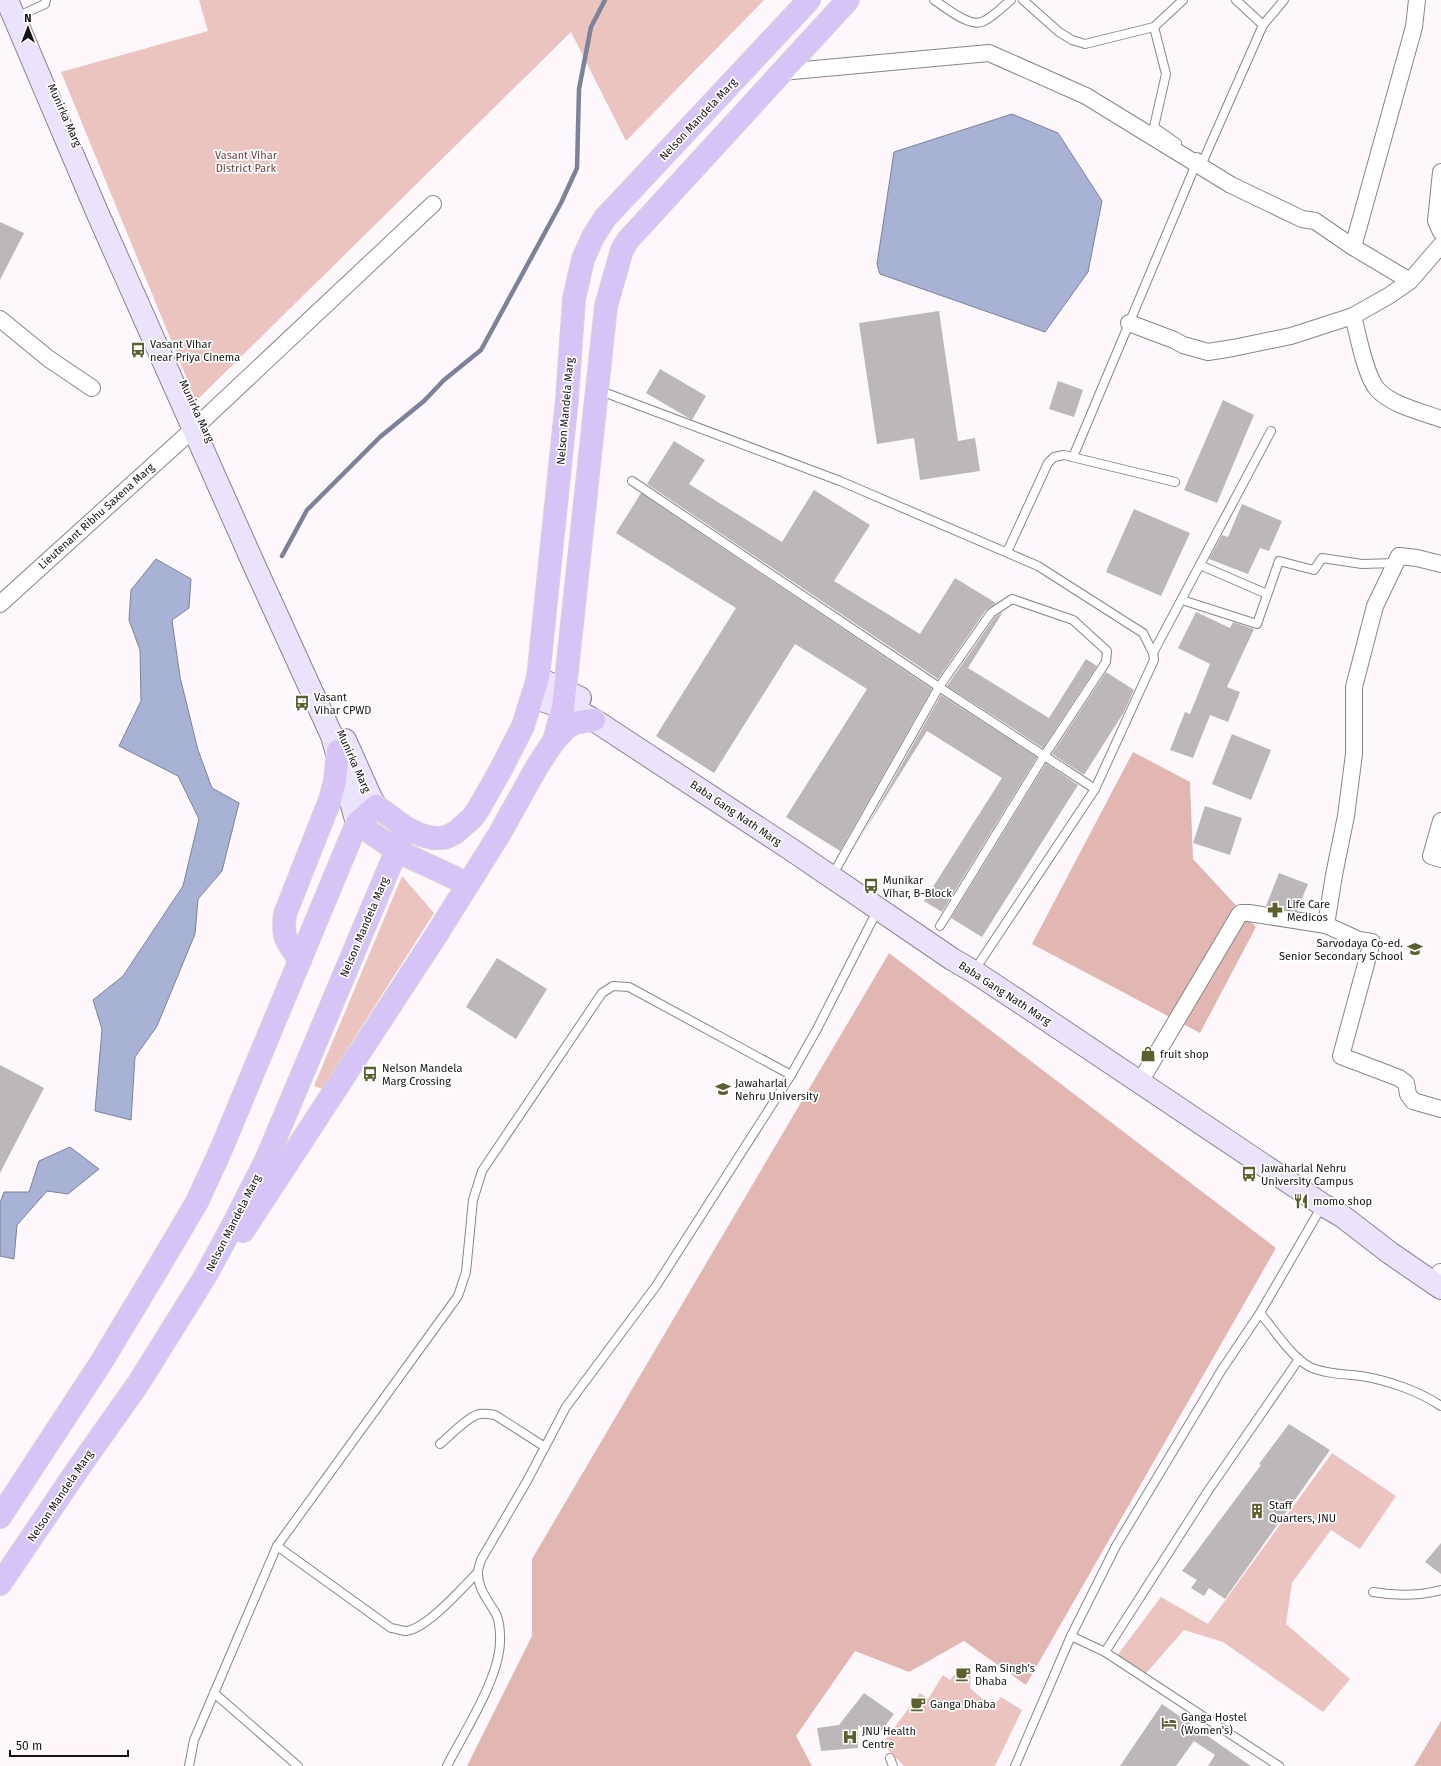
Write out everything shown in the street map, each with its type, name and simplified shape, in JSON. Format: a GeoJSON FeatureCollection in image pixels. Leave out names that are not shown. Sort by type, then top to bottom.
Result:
{"type":"FeatureCollection","features":[{"type":"Feature","properties":{"kind":"main road","name":"Nelson Mandela Marg"},"geometry":{"type":"LineString","coordinates":[[373,802],[406,828],[433,838],[444,838],[464,826],[472,818],[500,771],[523,726],[536,688],[567,399],[574,299],[583,259],[593,237],[605,218],[809,0]]}},
{"type":"Feature","properties":{"kind":"main road"},"geometry":{"type":"LineString","coordinates":[[554,741],[564,699],[606,306],[622,250],[633,234],[848,0]]}},
{"type":"Feature","properties":{"kind":"main road"},"geometry":{"type":"LineString","coordinates":[[138,1384],[192,1307],[306,1137],[500,833],[538,765],[554,741],[566,728],[574,723],[594,720]]}},
{"type":"Feature","properties":{"kind":"main road"},"geometry":{"type":"LineString","coordinates":[[300,960],[287,942],[283,932],[285,914],[330,800],[339,758]]}},
{"type":"Feature","properties":{"kind":"main road"},"geometry":{"type":"LineString","coordinates":[[0,1517],[102,1361],[197,1202],[357,823],[373,802]]}},
{"type":"Feature","properties":{"kind":"main road"},"geometry":{"type":"LineString","coordinates":[[357,823],[397,852],[468,884]]}},
{"type":"Feature","properties":{"kind":"main road","name":"Nelson Mandela Marg"},"geometry":{"type":"LineString","coordinates":[[0,1584],[138,1384],[206,1275],[267,1158],[406,828]]}},
{"type":"Feature","properties":{"kind":"street","name":"Munirka Marg"},"geometry":{"type":"LineString","coordinates":[[7,0],[89,193],[197,425],[286,602],[373,802]]}},
{"type":"Feature","properties":{"kind":"street"},"geometry":{"type":"LineString","coordinates":[[1354,247],[1414,27],[1417,0]]}},
{"type":"Feature","properties":{"kind":"street","name":"Munirka Marg"},"geometry":{"type":"LineString","coordinates":[[20,7],[52,87],[332,736],[357,823]]}},
{"type":"Feature","properties":{"kind":"street"},"geometry":{"type":"LineString","coordinates":[[782,72],[989,53],[1086,96],[1231,186],[1302,219],[1315,221],[1410,281]]}},
{"type":"Feature","properties":{"kind":"street"},"geometry":{"type":"LineString","coordinates":[[1441,172],[1436,221],[1441,232]]}},
{"type":"Feature","properties":{"kind":"street","name":"Lieutenant Ribhu Saxena Marg"},"geometry":{"type":"LineString","coordinates":[[0,604],[197,425],[433,204]]}},
{"type":"Feature","properties":{"kind":"street"},"geometry":{"type":"LineString","coordinates":[[1130,323],[1183,345],[1208,352],[1291,336],[1353,316],[1410,281],[1441,245]]}},
{"type":"Feature","properties":{"kind":"street"},"geometry":{"type":"LineString","coordinates":[[1353,316],[1369,373],[1377,388],[1383,394],[1406,407],[1441,419]]}},
{"type":"Feature","properties":{"kind":"street"},"geometry":{"type":"LineString","coordinates":[[0,319],[49,359],[92,388]]}},
{"type":"Feature","properties":{"kind":"street"},"geometry":{"type":"LineString","coordinates":[[1326,925],[1334,874],[1346,816],[1354,754],[1354,687],[1375,606],[1399,556],[1417,558],[1441,564]]}},
{"type":"Feature","properties":{"kind":"street"},"geometry":{"type":"LineString","coordinates":[[536,688],[564,699]]}},
{"type":"Feature","properties":{"kind":"street","name":"Baba Gang Nath Marg"},"geometry":{"type":"LineString","coordinates":[[564,699],[585,715],[782,844],[952,959],[978,967]]}},
{"type":"Feature","properties":{"kind":"street","name":"Baba Gang Nath Marg"},"geometry":{"type":"LineString","coordinates":[[564,699],[593,705],[667,753],[958,950],[978,967],[1143,1077],[1281,1160],[1314,1182],[1326,1200],[1441,1276]]}},
{"type":"Feature","properties":{"kind":"street"},"geometry":{"type":"LineString","coordinates":[[1441,821],[1432,856],[1441,859]]}},
{"type":"Feature","properties":{"kind":"street"},"geometry":{"type":"LineString","coordinates":[[1143,1077],[1241,913],[1293,919],[1326,925],[1359,940],[1372,942],[1340,1056],[1399,1078],[1406,1083],[1408,1094],[1413,1102],[1441,1108]]}},
{"type":"Feature","properties":{"kind":"lane"},"geometry":{"type":"LineString","coordinates":[[20,7],[45,4],[46,0]]}},
{"type":"Feature","properties":{"kind":"lane"},"geometry":{"type":"LineString","coordinates":[[934,0],[967,21],[977,24],[984,22],[1011,0]]}},
{"type":"Feature","properties":{"kind":"lane"},"geometry":{"type":"LineString","coordinates":[[1023,0],[1059,32],[1085,44],[1154,27],[1183,0]]}},
{"type":"Feature","properties":{"kind":"lane"},"geometry":{"type":"LineString","coordinates":[[1236,0],[1263,25]]}},
{"type":"Feature","properties":{"kind":"lane"},"geometry":{"type":"LineString","coordinates":[[1154,27],[1166,74],[1154,127],[1203,161],[1263,25],[1284,0]]}},
{"type":"Feature","properties":{"kind":"lane"},"geometry":{"type":"LineString","coordinates":[[1073,457],[1196,164]]}},
{"type":"Feature","properties":{"kind":"lane"},"geometry":{"type":"LineString","coordinates":[[598,390],[840,481],[1007,552],[1038,566],[1143,633],[1153,653],[1154,660],[1094,789],[978,967]]}},
{"type":"Feature","properties":{"kind":"lane"},"geometry":{"type":"LineString","coordinates":[[1153,653],[1271,430]]}},
{"type":"Feature","properties":{"kind":"lane"},"geometry":{"type":"LineString","coordinates":[[1007,552],[1048,463],[1054,457],[1059,455],[1073,457],[1175,482]]}},
{"type":"Feature","properties":{"kind":"lane"},"geometry":{"type":"LineString","coordinates":[[632,481],[1094,789]]}},
{"type":"Feature","properties":{"kind":"lane"},"geometry":{"type":"LineString","coordinates":[[1182,600],[1257,624],[1279,561],[1314,570],[1322,558],[1362,564],[1396,563]]}},
{"type":"Feature","properties":{"kind":"lane"},"geometry":{"type":"LineString","coordinates":[[1200,565],[1267,594]]}},
{"type":"Feature","properties":{"kind":"lane"},"geometry":{"type":"LineString","coordinates":[[837,867],[939,687],[991,613],[1012,599],[1073,620],[1107,651],[1106,662],[1044,756],[940,926]]}},
{"type":"Feature","properties":{"kind":"lane"},"geometry":{"type":"LineString","coordinates":[[446,1766],[485,1692],[494,1672],[499,1654],[500,1638],[498,1618],[484,1596],[479,1583],[478,1572],[481,1560],[527,1481],[566,1407],[656,1286],[791,1075],[817,1029],[878,909]]}},
{"type":"Feature","properties":{"kind":"lane"},"geometry":{"type":"LineString","coordinates":[[189,1766],[194,1740],[276,1546],[458,1296],[466,1272],[472,1200],[482,1172],[602,993],[613,986],[629,987],[791,1075]]}},
{"type":"Feature","properties":{"kind":"lane"},"geometry":{"type":"LineString","coordinates":[[1015,1766],[1071,1636],[1119,1540],[1221,1371],[1260,1313],[1326,1200]]}},
{"type":"Feature","properties":{"kind":"lane"},"geometry":{"type":"LineString","coordinates":[[1260,1313],[1299,1359],[1310,1366],[1321,1370],[1365,1377],[1394,1384],[1441,1406]]}},
{"type":"Feature","properties":{"kind":"lane"},"geometry":{"type":"LineString","coordinates":[[1105,1652],[1208,1492],[1299,1359]]}},
{"type":"Feature","properties":{"kind":"lane"},"geometry":{"type":"LineString","coordinates":[[440,1444],[473,1417],[487,1413],[495,1415],[545,1447]]}},
{"type":"Feature","properties":{"kind":"lane"},"geometry":{"type":"LineString","coordinates":[[276,1546],[391,1628],[406,1631],[422,1624],[437,1614],[478,1572]]}},
{"type":"Feature","properties":{"kind":"lane"},"geometry":{"type":"LineString","coordinates":[[1373,1592],[1402,1595],[1424,1594],[1441,1590]]}},
{"type":"Feature","properties":{"kind":"lane"},"geometry":{"type":"LineString","coordinates":[[1071,1636],[1105,1652],[1279,1766]]}},
{"type":"Feature","properties":{"kind":"lane"},"geometry":{"type":"LineString","coordinates":[[214,1693],[298,1766]]}},
{"type":"Feature","properties":{"kind":"green space","name":"Vasant Vihar District Park"},"geometry":{"type":"Polygon","coordinates":[[[199,0],[764,0],[626,141],[571,32],[196,401],[61,72],[208,31],[199,0]]]}},
{"type":"Feature","properties":{"kind":"green space"},"geometry":{"type":"Polygon","coordinates":[[[402,876],[434,913],[322,1089],[314,1086],[402,876]]]}},
{"type":"Feature","properties":{"kind":"green space"},"geometry":{"type":"Polygon","coordinates":[[[1332,1453],[1396,1496],[1360,1549],[1331,1530],[1292,1583],[1286,1624],[1350,1679],[1323,1712],[1223,1642],[1184,1630],[1142,1678],[1113,1661],[1161,1597],[1208,1624],[1332,1453]]]}},
{"type":"Feature","properties":{"kind":"green space"},"geometry":{"type":"Polygon","coordinates":[[[961,1666],[971,1673],[970,1688],[992,1707],[1001,1697],[1022,1710],[995,1766],[904,1766],[882,1744],[920,1693],[928,1699],[943,1675],[950,1680],[961,1666]]]}},
{"type":"Feature","properties":{"kind":"shaded area"},"geometry":{"type":"Polygon","coordinates":[[[1133,752],[1190,782],[1193,859],[1256,927],[1200,1033],[1032,944],[1133,752]]]}},
{"type":"Feature","properties":{"kind":"shaded area"},"geometry":{"type":"Polygon","coordinates":[[[889,953],[1276,1248],[1026,1685],[964,1641],[909,1672],[855,1651],[796,1736],[812,1766],[467,1766],[532,1636],[532,1559],[889,953]]]}},
{"type":"Feature","properties":{"kind":"shaded area"},"geometry":{"type":"Polygon","coordinates":[[[1441,1721],[1441,1766],[1414,1766],[1441,1721]]]}},
{"type":"Feature","properties":{"kind":"water"},"geometry":{"type":"Polygon","coordinates":[[[1012,114],[1058,133],[1102,201],[1088,272],[1045,332],[880,274],[877,264],[894,152],[1012,114]]]}},
{"type":"Feature","properties":{"kind":"water"},"geometry":{"type":"Polygon","coordinates":[[[156,559],[191,579],[189,608],[172,620],[180,677],[198,750],[212,788],[239,803],[222,871],[198,899],[195,934],[157,1026],[135,1057],[131,1120],[95,1111],[102,1029],[93,1000],[123,976],[183,886],[199,819],[178,776],[119,746],[141,701],[140,650],[129,620],[131,590],[156,559]]]}},
{"type":"Feature","properties":{"kind":"water"},"geometry":{"type":"Polygon","coordinates":[[[70,1147],[99,1169],[68,1194],[47,1191],[17,1225],[14,1259],[0,1256],[0,1203],[4,1192],[29,1192],[39,1161],[70,1147]]]}},
{"type":"Feature","properties":{"kind":"building"},"geometry":{"type":"Polygon","coordinates":[[[0,222],[24,233],[0,280],[0,222]]]}},
{"type":"Feature","properties":{"kind":"building"},"geometry":{"type":"Polygon","coordinates":[[[939,311],[958,441],[975,438],[980,471],[920,480],[914,438],[877,444],[859,323],[939,311]]]}},
{"type":"Feature","properties":{"kind":"building"},"geometry":{"type":"Polygon","coordinates":[[[660,369],[706,396],[692,420],[646,393],[660,369]]]}},
{"type":"Feature","properties":{"kind":"building"},"geometry":{"type":"Polygon","coordinates":[[[1058,381],[1083,390],[1074,417],[1049,409],[1058,381]]]}},
{"type":"Feature","properties":{"kind":"building"},"geometry":{"type":"Polygon","coordinates":[[[1223,400],[1254,415],[1217,503],[1184,490],[1223,400]]]}},
{"type":"Feature","properties":{"kind":"building"},"geometry":{"type":"Polygon","coordinates":[[[674,441],[705,460],[689,484],[782,542],[814,490],[870,525],[834,581],[920,634],[955,578],[996,603],[986,610],[938,679],[647,484],[674,441]]]}},
{"type":"Feature","properties":{"kind":"building"},"geometry":{"type":"Polygon","coordinates":[[[641,493],[932,689],[840,851],[786,817],[867,689],[795,644],[714,773],[656,736],[736,608],[616,533],[641,493]]]}},
{"type":"Feature","properties":{"kind":"building"},"geometry":{"type":"Polygon","coordinates":[[[1242,504],[1282,521],[1269,551],[1260,548],[1248,574],[1209,559],[1222,535],[1228,537],[1242,504]]]}},
{"type":"Feature","properties":{"kind":"building"},"geometry":{"type":"Polygon","coordinates":[[[1134,509],[1190,533],[1161,596],[1106,572],[1134,509]]]}},
{"type":"Feature","properties":{"kind":"building"},"geometry":{"type":"Polygon","coordinates":[[[1003,612],[968,668],[1049,718],[1086,659],[1097,666],[1043,748],[947,686],[995,617],[1003,612]]]}},
{"type":"Feature","properties":{"kind":"building"},"geometry":{"type":"Polygon","coordinates":[[[1196,612],[1230,628],[1233,622],[1254,629],[1227,687],[1240,692],[1228,722],[1210,715],[1193,758],[1170,750],[1185,712],[1190,714],[1210,664],[1178,648],[1196,612]]]}},
{"type":"Feature","properties":{"kind":"building"},"geometry":{"type":"Polygon","coordinates":[[[1106,672],[1134,690],[1124,712],[1084,775],[1052,754],[1106,672]]]}},
{"type":"Feature","properties":{"kind":"building"},"geometry":{"type":"Polygon","coordinates":[[[941,695],[1037,757],[942,912],[924,901],[1002,778],[927,731],[862,835],[941,695]]]}},
{"type":"Feature","properties":{"kind":"building"},"geometry":{"type":"Polygon","coordinates":[[[1232,734],[1271,750],[1251,800],[1212,784],[1232,734]]]}},
{"type":"Feature","properties":{"kind":"building"},"geometry":{"type":"Polygon","coordinates":[[[1046,763],[1078,785],[982,937],[951,918],[1046,763]]]}},
{"type":"Feature","properties":{"kind":"building"},"geometry":{"type":"Polygon","coordinates":[[[1205,806],[1242,818],[1230,855],[1193,843],[1205,806]]]}},
{"type":"Feature","properties":{"kind":"building"},"geometry":{"type":"Polygon","coordinates":[[[1279,873],[1308,884],[1297,911],[1266,906],[1279,873]]]}},
{"type":"Feature","properties":{"kind":"building"},"geometry":{"type":"Polygon","coordinates":[[[497,958],[547,989],[516,1039],[466,1007],[497,958]]]}},
{"type":"Feature","properties":{"kind":"building"},"geometry":{"type":"Polygon","coordinates":[[[0,1065],[44,1088],[0,1173],[0,1065]]]}},
{"type":"Feature","properties":{"kind":"building"},"geometry":{"type":"Polygon","coordinates":[[[1289,1424],[1330,1450],[1225,1599],[1209,1588],[1204,1596],[1191,1588],[1197,1580],[1182,1571],[1261,1465],[1259,1464],[1289,1424]]]}},
{"type":"Feature","properties":{"kind":"building"},"geometry":{"type":"Polygon","coordinates":[[[1441,1543],[1441,1574],[1425,1562],[1441,1543]]]}},
{"type":"Feature","properties":{"kind":"building"},"geometry":{"type":"Polygon","coordinates":[[[864,1693],[894,1714],[877,1737],[858,1725],[858,1748],[821,1751],[817,1728],[839,1725],[864,1693]]]}},
{"type":"Feature","properties":{"kind":"building","name":"Ganga Hostel (Women's)"},"geometry":{"type":"Polygon","coordinates":[[[1162,1704],[1251,1766],[1208,1766],[1215,1755],[1194,1741],[1176,1766],[1120,1766],[1162,1704]]]}},
{"type":"Feature","properties":{"kind":"waterway"},"geometry":{"type":"LineString","coordinates":[[282,556],[307,510],[380,437],[424,401],[444,380],[481,350],[561,203],[577,168],[579,89],[591,27],[605,0]]}},
{"type":"Feature","properties":{"kind":"place","name":"Vasant Vihar near Priya Cinema"},"geometry":{"type":"Point","coordinates":[138,350]}},
{"type":"Feature","properties":{"kind":"place","name":"Vasant Vihar CPWD"},"geometry":{"type":"Point","coordinates":[302,703]}},
{"type":"Feature","properties":{"kind":"place","name":"Munikar Vihar, B-Block"},"geometry":{"type":"Point","coordinates":[871,886]}},
{"type":"Feature","properties":{"kind":"place","name":"Life Care Medicos"},"geometry":{"type":"Point","coordinates":[1275,910]}},
{"type":"Feature","properties":{"kind":"place","name":"Sarvodaya Co-ed. Senior Secondary School"},"geometry":{"type":"Point","coordinates":[1415,949]}},
{"type":"Feature","properties":{"kind":"place","name":"fruit shop"},"geometry":{"type":"Point","coordinates":[1148,1054]}},
{"type":"Feature","properties":{"kind":"place","name":"Nelson Mandela Marg Crossing"},"geometry":{"type":"Point","coordinates":[370,1074]}},
{"type":"Feature","properties":{"kind":"place","name":"Jawaharlal Nehru University"},"geometry":{"type":"Point","coordinates":[723,1089]}},
{"type":"Feature","properties":{"kind":"place","name":"Jawaharlal Nehru University Campus"},"geometry":{"type":"Point","coordinates":[1249,1174]}},
{"type":"Feature","properties":{"kind":"place","name":"momo shop"},"geometry":{"type":"Point","coordinates":[1301,1201]}},
{"type":"Feature","properties":{"kind":"place","name":"Staff Quarters, JNU"},"geometry":{"type":"Point","coordinates":[1257,1511]}},
{"type":"Feature","properties":{"kind":"place","name":"Ram Singh's Dhaba"},"geometry":{"type":"Point","coordinates":[963,1674]}},
{"type":"Feature","properties":{"kind":"place","name":"Ganga Dhaba"},"geometry":{"type":"Point","coordinates":[918,1704]}},
{"type":"Feature","properties":{"kind":"place","name":"Ganga Hostel (Women's)"},"geometry":{"type":"Point","coordinates":[1169,1723]}},
{"type":"Feature","properties":{"kind":"place","name":"JNU Health Centre"},"geometry":{"type":"Point","coordinates":[850,1737]}}]}
